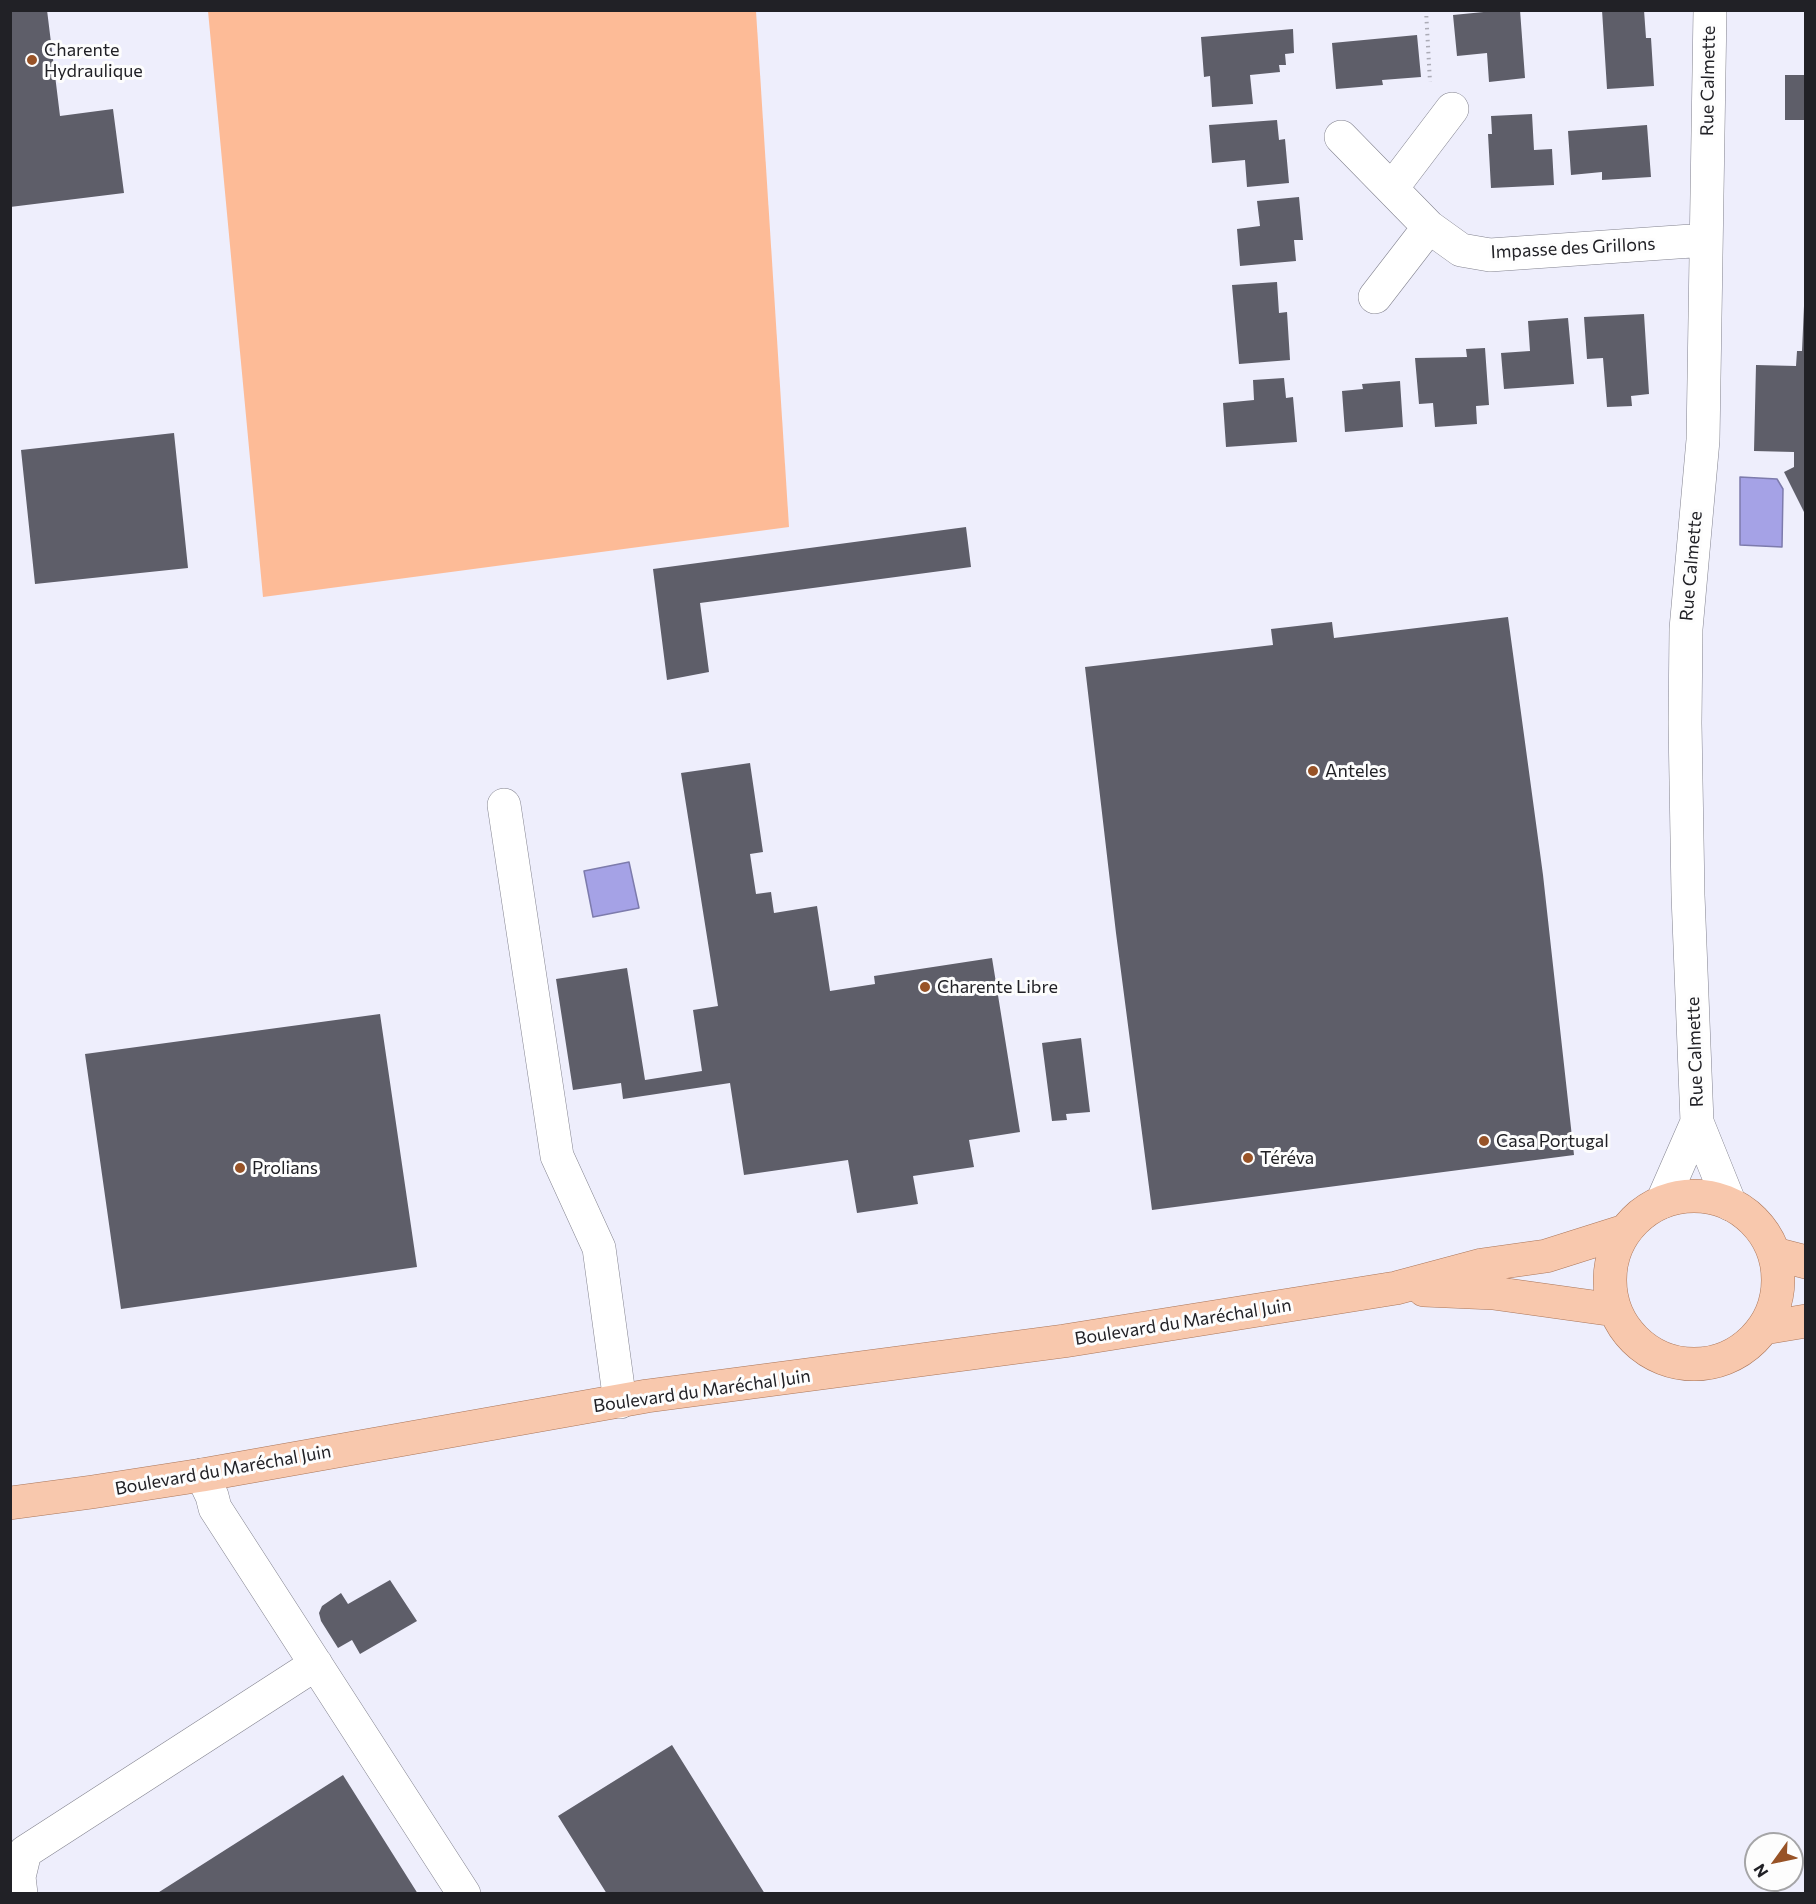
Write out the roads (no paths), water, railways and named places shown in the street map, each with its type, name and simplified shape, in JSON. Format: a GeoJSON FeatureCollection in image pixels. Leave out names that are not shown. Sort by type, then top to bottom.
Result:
{"type":"FeatureCollection","features":[{"type":"Feature","properties":{"kind":"main road"},"geometry":{"type":"LineString","coordinates":[[1685,1196],[1708,1197],[1730,1204],[1749,1216],[1764,1233],[1774,1254],[1779,1279],[1776,1305],[1764,1328],[1748,1346],[1727,1359],[1702,1365],[1678,1363],[1651,1353],[1629,1335],[1616,1310],[1610,1283],[1614,1256],[1626,1231],[1642,1214],[1662,1202],[1685,1196]]}},
{"type":"Feature","properties":{"kind":"main road","name":"Boulevard du Maréchal Juin"},"geometry":{"type":"LineString","coordinates":[[10,1503],[202,1474],[620,1402],[1064,1341],[1396,1288],[1482,1265],[1546,1256],[1626,1231]]}},
{"type":"Feature","properties":{"kind":"main road"},"geometry":{"type":"LineString","coordinates":[[1774,1254],[1806,1262]]}},
{"type":"Feature","properties":{"kind":"main road","name":"Boulevard du Maréchal Juin"},"geometry":{"type":"LineString","coordinates":[[1396,1288],[1493,1293],[1616,1310]]}},
{"type":"Feature","properties":{"kind":"main road"},"geometry":{"type":"LineString","coordinates":[[1764,1328],[1806,1322]]}},
{"type":"Feature","properties":{"kind":"street","name":"Rue Calmette"},"geometry":{"type":"LineString","coordinates":[[1710,10],[1703,440],[1686,629],[1685,664],[1688,885],[1697,1122],[1730,1204]]}},
{"type":"Feature","properties":{"kind":"street"},"geometry":{"type":"LineString","coordinates":[[1392,188],[1443,121]]}},
{"type":"Feature","properties":{"kind":"street","name":"Impasse des Grillons"},"geometry":{"type":"LineString","coordinates":[[1341,137],[1429,227],[1461,250],[1490,255],[1706,240]]}},
{"type":"Feature","properties":{"kind":"street"},"geometry":{"type":"LineString","coordinates":[[1375,297],[1429,227]]}},
{"type":"Feature","properties":{"kind":"street"},"geometry":{"type":"LineString","coordinates":[[504,805],[557,1156],[599,1248],[620,1402]]}},
{"type":"Feature","properties":{"kind":"street","name":"Rue Calmette"},"geometry":{"type":"LineString","coordinates":[[1662,1202],[1697,1122]]}},
{"type":"Feature","properties":{"kind":"street"},"geometry":{"type":"LineString","coordinates":[[202,1474],[215,1508],[464,1893]]}},
{"type":"Feature","properties":{"kind":"street"},"geometry":{"type":"LineString","coordinates":[[21,1893],[19,1877],[25,1852],[316,1664]]}},
{"type":"Feature","properties":{"kind":"place","name":"Charente Hydraulique"},"geometry":{"type":"Point","coordinates":[32,60]}},
{"type":"Feature","properties":{"kind":"place","name":"Anteles"},"geometry":{"type":"Point","coordinates":[1313,771]}},
{"type":"Feature","properties":{"kind":"place","name":"Charente Libre"},"geometry":{"type":"Point","coordinates":[925,987]}},
{"type":"Feature","properties":{"kind":"place","name":"Casa Portugal"},"geometry":{"type":"Point","coordinates":[1484,1141]}},
{"type":"Feature","properties":{"kind":"place","name":"Téréva"},"geometry":{"type":"Point","coordinates":[1248,1158]}},
{"type":"Feature","properties":{"kind":"place","name":"Prolians"},"geometry":{"type":"Point","coordinates":[240,1168]}}]}
